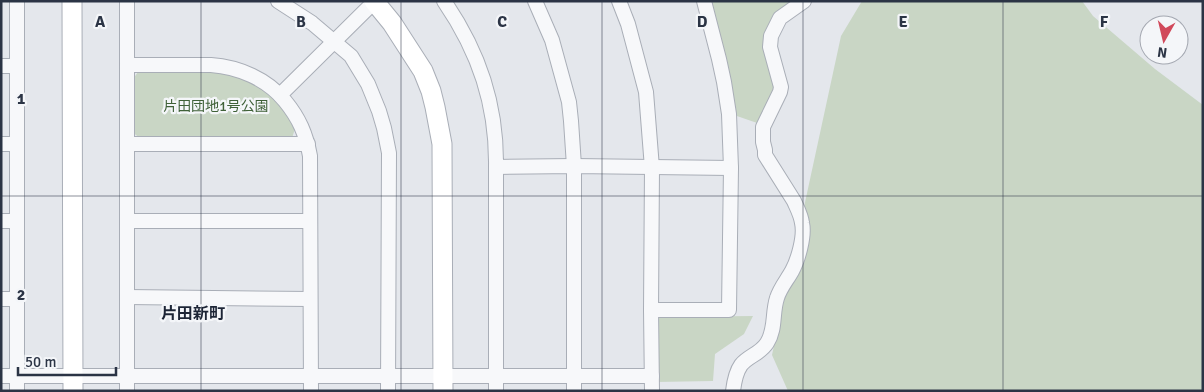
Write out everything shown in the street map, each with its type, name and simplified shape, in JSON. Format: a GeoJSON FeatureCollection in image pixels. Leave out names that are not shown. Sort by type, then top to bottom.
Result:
{"type":"FeatureCollection","features":[{"type":"Feature","properties":{"kind":"street"},"geometry":{"type":"LineString","coordinates":[[17,1],[17,391]]}},
{"type":"Feature","properties":{"kind":"street"},"geometry":{"type":"LineString","coordinates":[[72,1],[73,384]]}},
{"type":"Feature","properties":{"kind":"street"},"geometry":{"type":"LineString","coordinates":[[127,1],[127,391]]}},
{"type":"Feature","properties":{"kind":"street"},"geometry":{"type":"LineString","coordinates":[[278,1],[312,23],[351,56],[373,96],[384,128],[389,153],[388,391]]}},
{"type":"Feature","properties":{"kind":"street"},"geometry":{"type":"LineString","coordinates":[[280,95],[374,1],[392,23],[423,71],[431,91],[440,126],[442,144],[443,383]]}},
{"type":"Feature","properties":{"kind":"street"},"geometry":{"type":"LineString","coordinates":[[444,1],[468,41],[481,71],[490,100],[493,120],[496,146],[496,391]]}},
{"type":"Feature","properties":{"kind":"street"},"geometry":{"type":"LineString","coordinates":[[535,1],[552,40],[569,102],[572,122],[574,166],[574,391]]}},
{"type":"Feature","properties":{"kind":"street"},"geometry":{"type":"LineString","coordinates":[[619,1],[628,24],[646,92],[652,168],[652,391]]}},
{"type":"Feature","properties":{"kind":"street"},"geometry":{"type":"LineString","coordinates":[[651,310],[729,310],[729,114],[720,59],[704,1]]}},
{"type":"Feature","properties":{"kind":"street"},"geometry":{"type":"LineString","coordinates":[[733,391],[740,366],[759,353],[771,336],[776,300],[796,264],[802,240],[802,222],[794,201],[765,155],[763,127],[780,92],[770,47],[771,36],[780,18],[804,1]]}},
{"type":"Feature","properties":{"kind":"street"},"geometry":{"type":"LineString","coordinates":[[127,66],[212,65],[229,68],[256,77],[280,95],[296,114],[304,132],[310,156],[310,391]]}},
{"type":"Feature","properties":{"kind":"street"},"geometry":{"type":"LineString","coordinates":[[1,66],[17,66]]}},
{"type":"Feature","properties":{"kind":"street"},"geometry":{"type":"LineString","coordinates":[[1,144],[17,144]]}},
{"type":"Feature","properties":{"kind":"street"},"geometry":{"type":"LineString","coordinates":[[127,144],[308,144]]}},
{"type":"Feature","properties":{"kind":"street"},"geometry":{"type":"LineString","coordinates":[[496,167],[730,168]]}},
{"type":"Feature","properties":{"kind":"street"},"geometry":{"type":"LineString","coordinates":[[1,221],[17,221]]}},
{"type":"Feature","properties":{"kind":"street"},"geometry":{"type":"LineString","coordinates":[[127,221],[310,221]]}},
{"type":"Feature","properties":{"kind":"street"},"geometry":{"type":"LineString","coordinates":[[127,297],[310,299]]}},
{"type":"Feature","properties":{"kind":"street"},"geometry":{"type":"LineString","coordinates":[[1,299],[17,299]]}},
{"type":"Feature","properties":{"kind":"street"},"geometry":{"type":"LineString","coordinates":[[1,376],[17,376],[73,384],[127,376],[388,376],[443,383],[496,376],[652,376]]}},
{"type":"Feature","properties":{"kind":"green space"},"geometry":{"type":"Polygon","coordinates":[[[711,1],[795,1],[776,15],[777,89],[760,124],[734,115],[726,58],[711,1]]]}},
{"type":"Feature","properties":{"kind":"green space"},"geometry":{"type":"Polygon","coordinates":[[[862,1],[1082,1],[1093,16],[1139,55],[1139,65],[1150,65],[1203,105],[1203,391],[788,391],[772,355],[841,36],[862,1]]]}},
{"type":"Feature","properties":{"kind":"green space","name":"片田団地1号公園"},"geometry":{"type":"Polygon","coordinates":[[[138,72],[206,72],[228,74],[249,81],[268,94],[284,110],[295,129],[292,138],[140,138],[132,132],[133,79],[138,72]]]}},
{"type":"Feature","properties":{"kind":"green space"},"geometry":{"type":"Polygon","coordinates":[[[753,316],[744,334],[715,354],[713,381],[656,382],[657,317],[753,316]]]}},
{"type":"Feature","properties":{"kind":"district","name":"片田新町"},"geometry":{"type":"Point","coordinates":[193,313]}}]}
